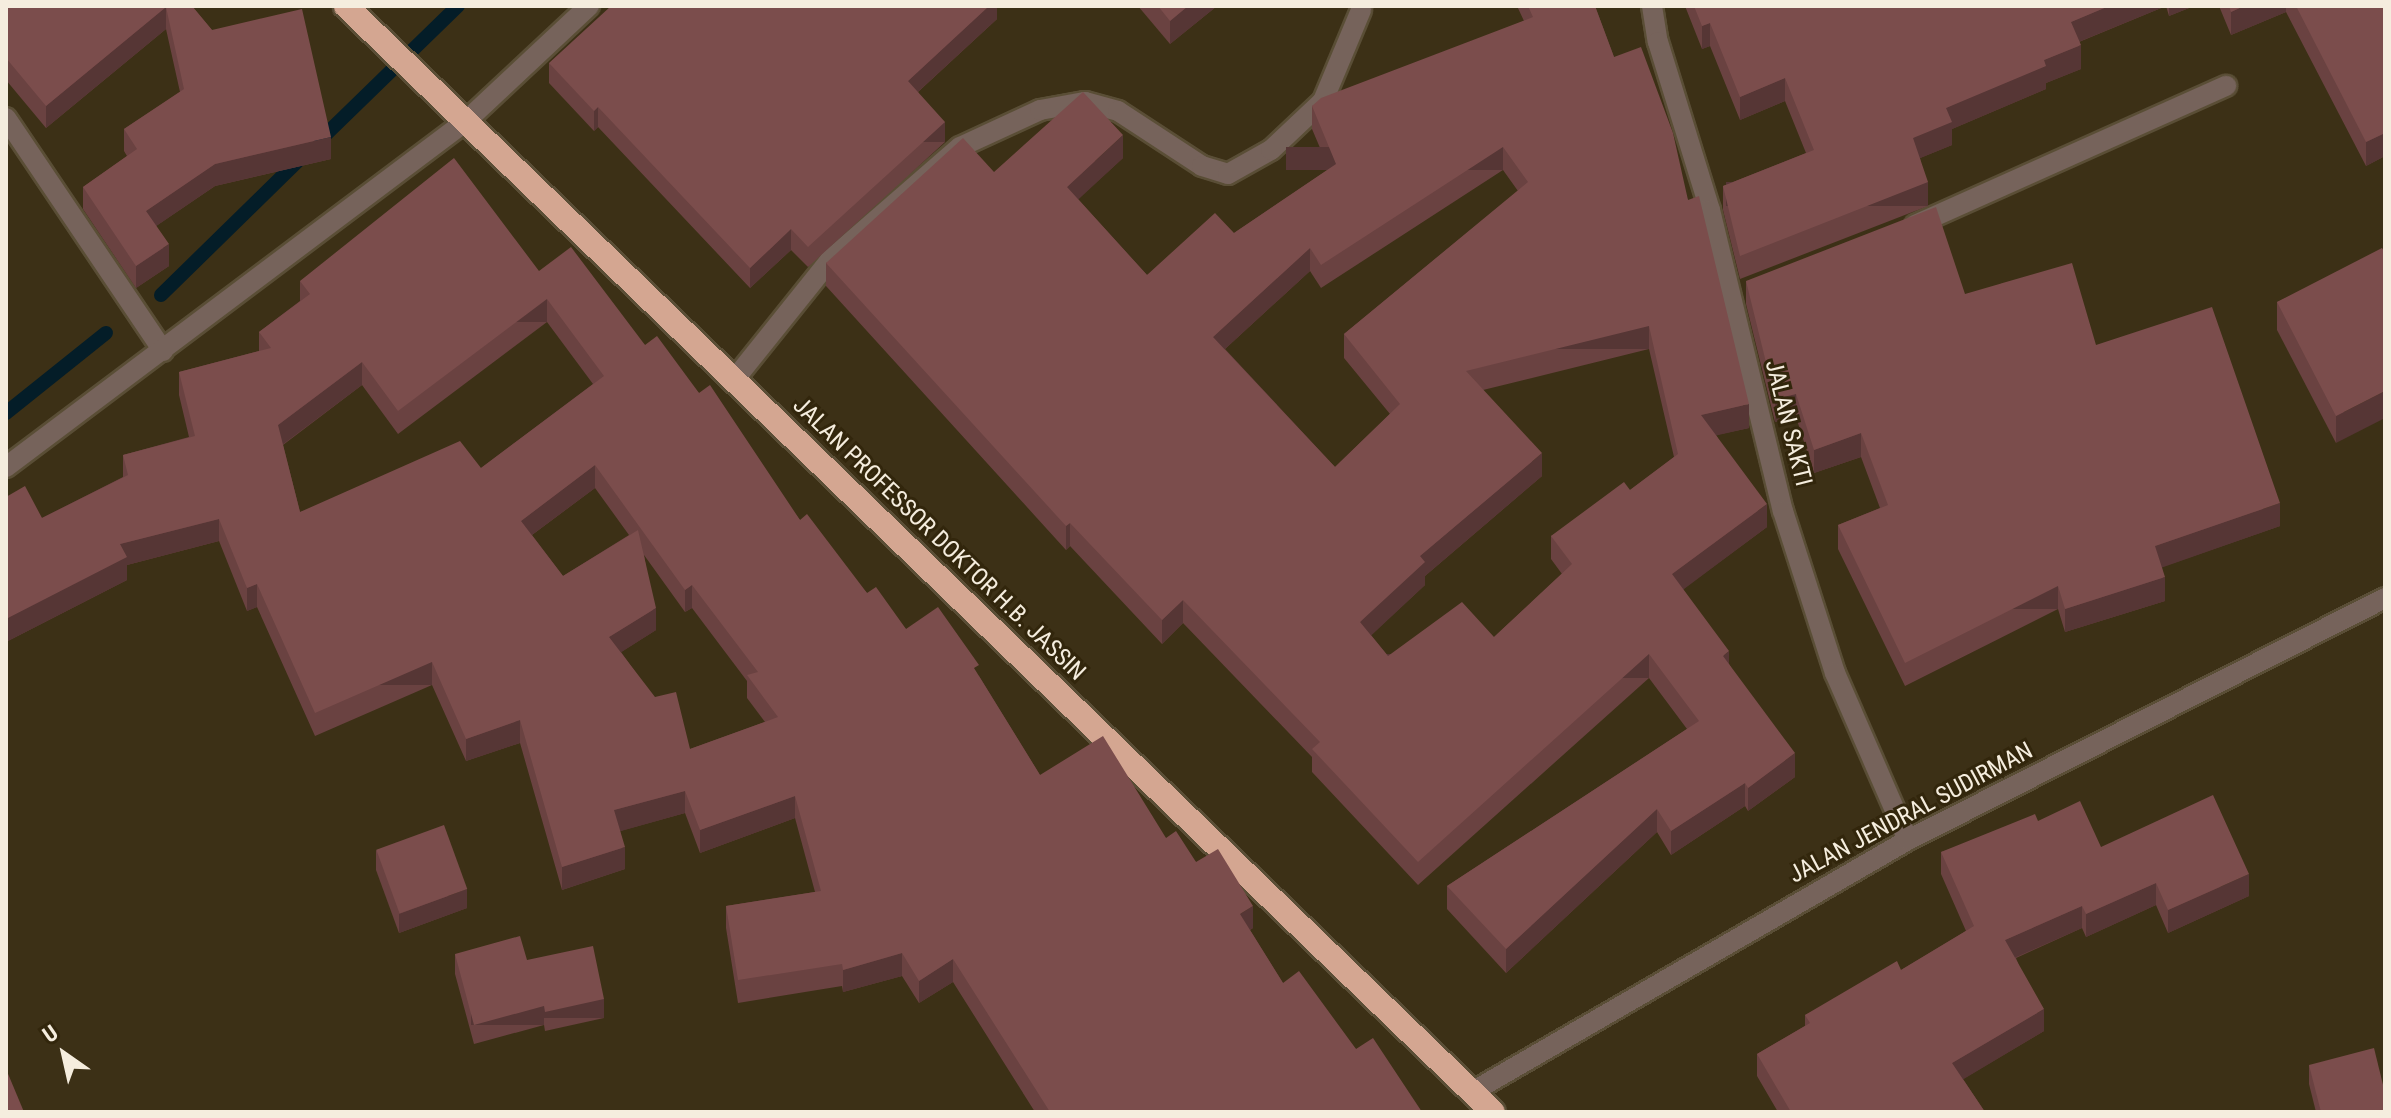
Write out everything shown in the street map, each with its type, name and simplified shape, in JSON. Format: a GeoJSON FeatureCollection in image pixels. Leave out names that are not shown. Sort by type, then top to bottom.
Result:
{"type":"FeatureCollection","features":[{"type":"Feature","properties":{"kind":"highway","name":"JALAN PROFESSOR DOKTOR H.B. JASSIN"},"geometry":{"type":"LineString","coordinates":[[351,10],[1493,1112]]}},
{"type":"Feature","properties":{"kind":"street"},"geometry":{"type":"LineString","coordinates":[[6,467],[465,122],[589,6]]}},
{"type":"Feature","properties":{"kind":"street","name":"JALAN SAKTI"},"geometry":{"type":"LineString","coordinates":[[1652,6],[1658,42],[1739,293],[1783,511],[1826,644],[1908,840]]}},
{"type":"Feature","properties":{"kind":"street"},"geometry":{"type":"LineString","coordinates":[[734,380],[830,260],[960,147],[1040,110],[1085,102],[1118,111],[1202,166],[1228,174],[1271,150],[1323,101],[1361,10]]}},
{"type":"Feature","properties":{"kind":"street"},"geometry":{"type":"LineString","coordinates":[[1888,236],[2226,86]]}},
{"type":"Feature","properties":{"kind":"street"},"geometry":{"type":"LineString","coordinates":[[6,118],[163,351]]}},
{"type":"Feature","properties":{"kind":"street","name":"JALAN JENDRAL SUDIRMAN"},"geometry":{"type":"LineString","coordinates":[[1472,1092],[1908,840],[2385,598]]}},
{"type":"Feature","properties":{"kind":"building"},"geometry":{"type":"Polygon","coordinates":[[[6,6],[192,6],[212,30],[302,9],[331,137],[215,164],[146,211],[169,244],[136,266],[83,187],[137,149],[124,129],[184,89],[166,7],[46,106],[6,58],[6,6]]]}},
{"type":"Feature","properties":{"kind":"building"},"geometry":{"type":"Polygon","coordinates":[[[611,6],[989,6],[908,81],[945,122],[808,247],[791,229],[750,268],[598,107],[594,111],[549,63],[611,6]]]}},
{"type":"Feature","properties":{"kind":"building"},"geometry":{"type":"Polygon","coordinates":[[[1158,6],[1188,6],[1170,21],[1158,6]]]}},
{"type":"Feature","properties":{"kind":"building"},"geometry":{"type":"Polygon","coordinates":[[[1528,6],[1595,6],[1614,57],[1641,47],[1673,133],[1688,200],[1699,196],[1749,404],[1701,415],[1767,504],[1672,574],[1729,651],[1723,656],[1795,753],[1748,788],[1745,783],[1671,831],[1657,809],[1506,949],[1447,886],[1699,721],[1649,654],[1418,862],[1312,749],[1320,742],[1183,600],[1162,620],[1070,523],[1066,526],[826,263],[963,138],[994,172],[1083,92],[1123,135],[1067,187],[1147,275],[1215,213],[1234,233],[1336,164],[1312,106],[1321,98],[1533,17],[1528,6]],[[1503,147],[1321,265],[1310,248],[1213,337],[1335,467],[1400,404],[1344,334],[1528,182],[1503,147]],[[1649,326],[1466,371],[1542,453],[1420,556],[1425,562],[1360,622],[1388,656],[1462,602],[1494,637],[1572,564],[1551,536],[1624,482],[1630,490],[1678,454],[1649,326]]]}},
{"type":"Feature","properties":{"kind":"building"},"geometry":{"type":"Polygon","coordinates":[[[1694,6],[2109,6],[2071,22],[2081,45],[2044,60],[2046,66],[1946,108],[1952,122],[1913,138],[1928,182],[1740,256],[1723,186],[1814,150],[1785,78],[1740,97],[1710,23],[1702,26],[1694,6]]]}},
{"type":"Feature","properties":{"kind":"building"},"geometry":{"type":"Polygon","coordinates":[[[2229,6],[2244,6],[2231,12],[2229,6]]]}},
{"type":"Feature","properties":{"kind":"building"},"geometry":{"type":"Polygon","coordinates":[[[2296,6],[2385,6],[2385,133],[2366,142],[2296,6]]]}},
{"type":"Feature","properties":{"kind":"building"},"geometry":{"type":"Polygon","coordinates":[[[454,158],[539,271],[571,247],[645,345],[657,336],[699,393],[710,385],[800,520],[807,514],[867,593],[876,587],[906,629],[938,607],[979,665],[974,668],[1040,775],[1103,736],[1166,838],[1176,831],[1196,862],[1218,849],[1253,906],[1240,914],[1283,983],[1299,971],[1356,1049],[1373,1038],[1422,1112],[1050,1112],[953,959],[919,981],[902,953],[843,970],[842,964],[738,980],[726,906],[821,891],[795,796],[700,830],[685,791],[614,810],[625,847],[562,867],[520,720],[466,739],[432,662],[315,713],[257,584],[247,588],[219,519],[120,544],[127,557],[6,619],[6,497],[25,486],[42,518],[128,475],[123,455],[195,436],[179,372],[271,348],[259,332],[310,294],[300,281],[454,158]],[[547,299],[398,411],[362,362],[278,425],[300,512],[460,441],[481,468],[604,376],[547,299]],[[595,465],[521,521],[563,576],[638,530],[656,608],[609,637],[655,697],[676,692],[690,749],[778,717],[747,675],[758,672],[692,585],[685,590],[595,465]]]}},
{"type":"Feature","properties":{"kind":"building"},"geometry":{"type":"Polygon","coordinates":[[[1936,207],[1965,294],[2072,263],[2096,345],[2212,307],[2280,503],[2155,546],[2165,577],[2065,609],[2058,586],[1905,663],[1838,525],[1888,505],[1861,433],[1814,450],[1796,394],[1775,399],[1746,281],[1936,207]]]}},
{"type":"Feature","properties":{"kind":"building"},"geometry":{"type":"Polygon","coordinates":[[[2382,248],[2385,253],[2385,391],[2336,416],[2277,302],[2382,248]]]}},
{"type":"Feature","properties":{"kind":"building"},"geometry":{"type":"Polygon","coordinates":[[[2213,795],[2249,874],[2168,910],[2156,883],[2086,914],[2082,906],[2005,940],[2044,1009],[1952,1063],[1985,1112],[1791,1112],[1757,1054],[1810,1023],[1805,1015],[1897,961],[1901,970],[1974,926],[1941,852],[2035,814],[2038,821],[2080,801],[2101,847],[2213,795]]]}},
{"type":"Feature","properties":{"kind":"building"},"geometry":{"type":"Polygon","coordinates":[[[444,825],[467,889],[400,914],[376,850],[444,825]]]}},
{"type":"Feature","properties":{"kind":"building"},"geometry":{"type":"Polygon","coordinates":[[[520,936],[527,960],[593,946],[604,999],[545,1012],[544,1006],[474,1025],[455,954],[520,936]]]}},
{"type":"Feature","properties":{"kind":"building"},"geometry":{"type":"Polygon","coordinates":[[[2374,1048],[2385,1093],[2385,1112],[2321,1112],[2309,1065],[2374,1048]]]}},
{"type":"Feature","properties":{"kind":"building"},"geometry":{"type":"Polygon","coordinates":[[[6,1069],[24,1112],[6,1112],[6,1069]]]}},
{"type":"Feature","properties":{"kind":"waterway"},"geometry":{"type":"LineString","coordinates":[[318,142],[458,6]]}},
{"type":"Feature","properties":{"kind":"waterway"},"geometry":{"type":"LineString","coordinates":[[161,295],[303,156]]}},
{"type":"Feature","properties":{"kind":"waterway"},"geometry":{"type":"LineString","coordinates":[[6,413],[106,333]]}}]}
